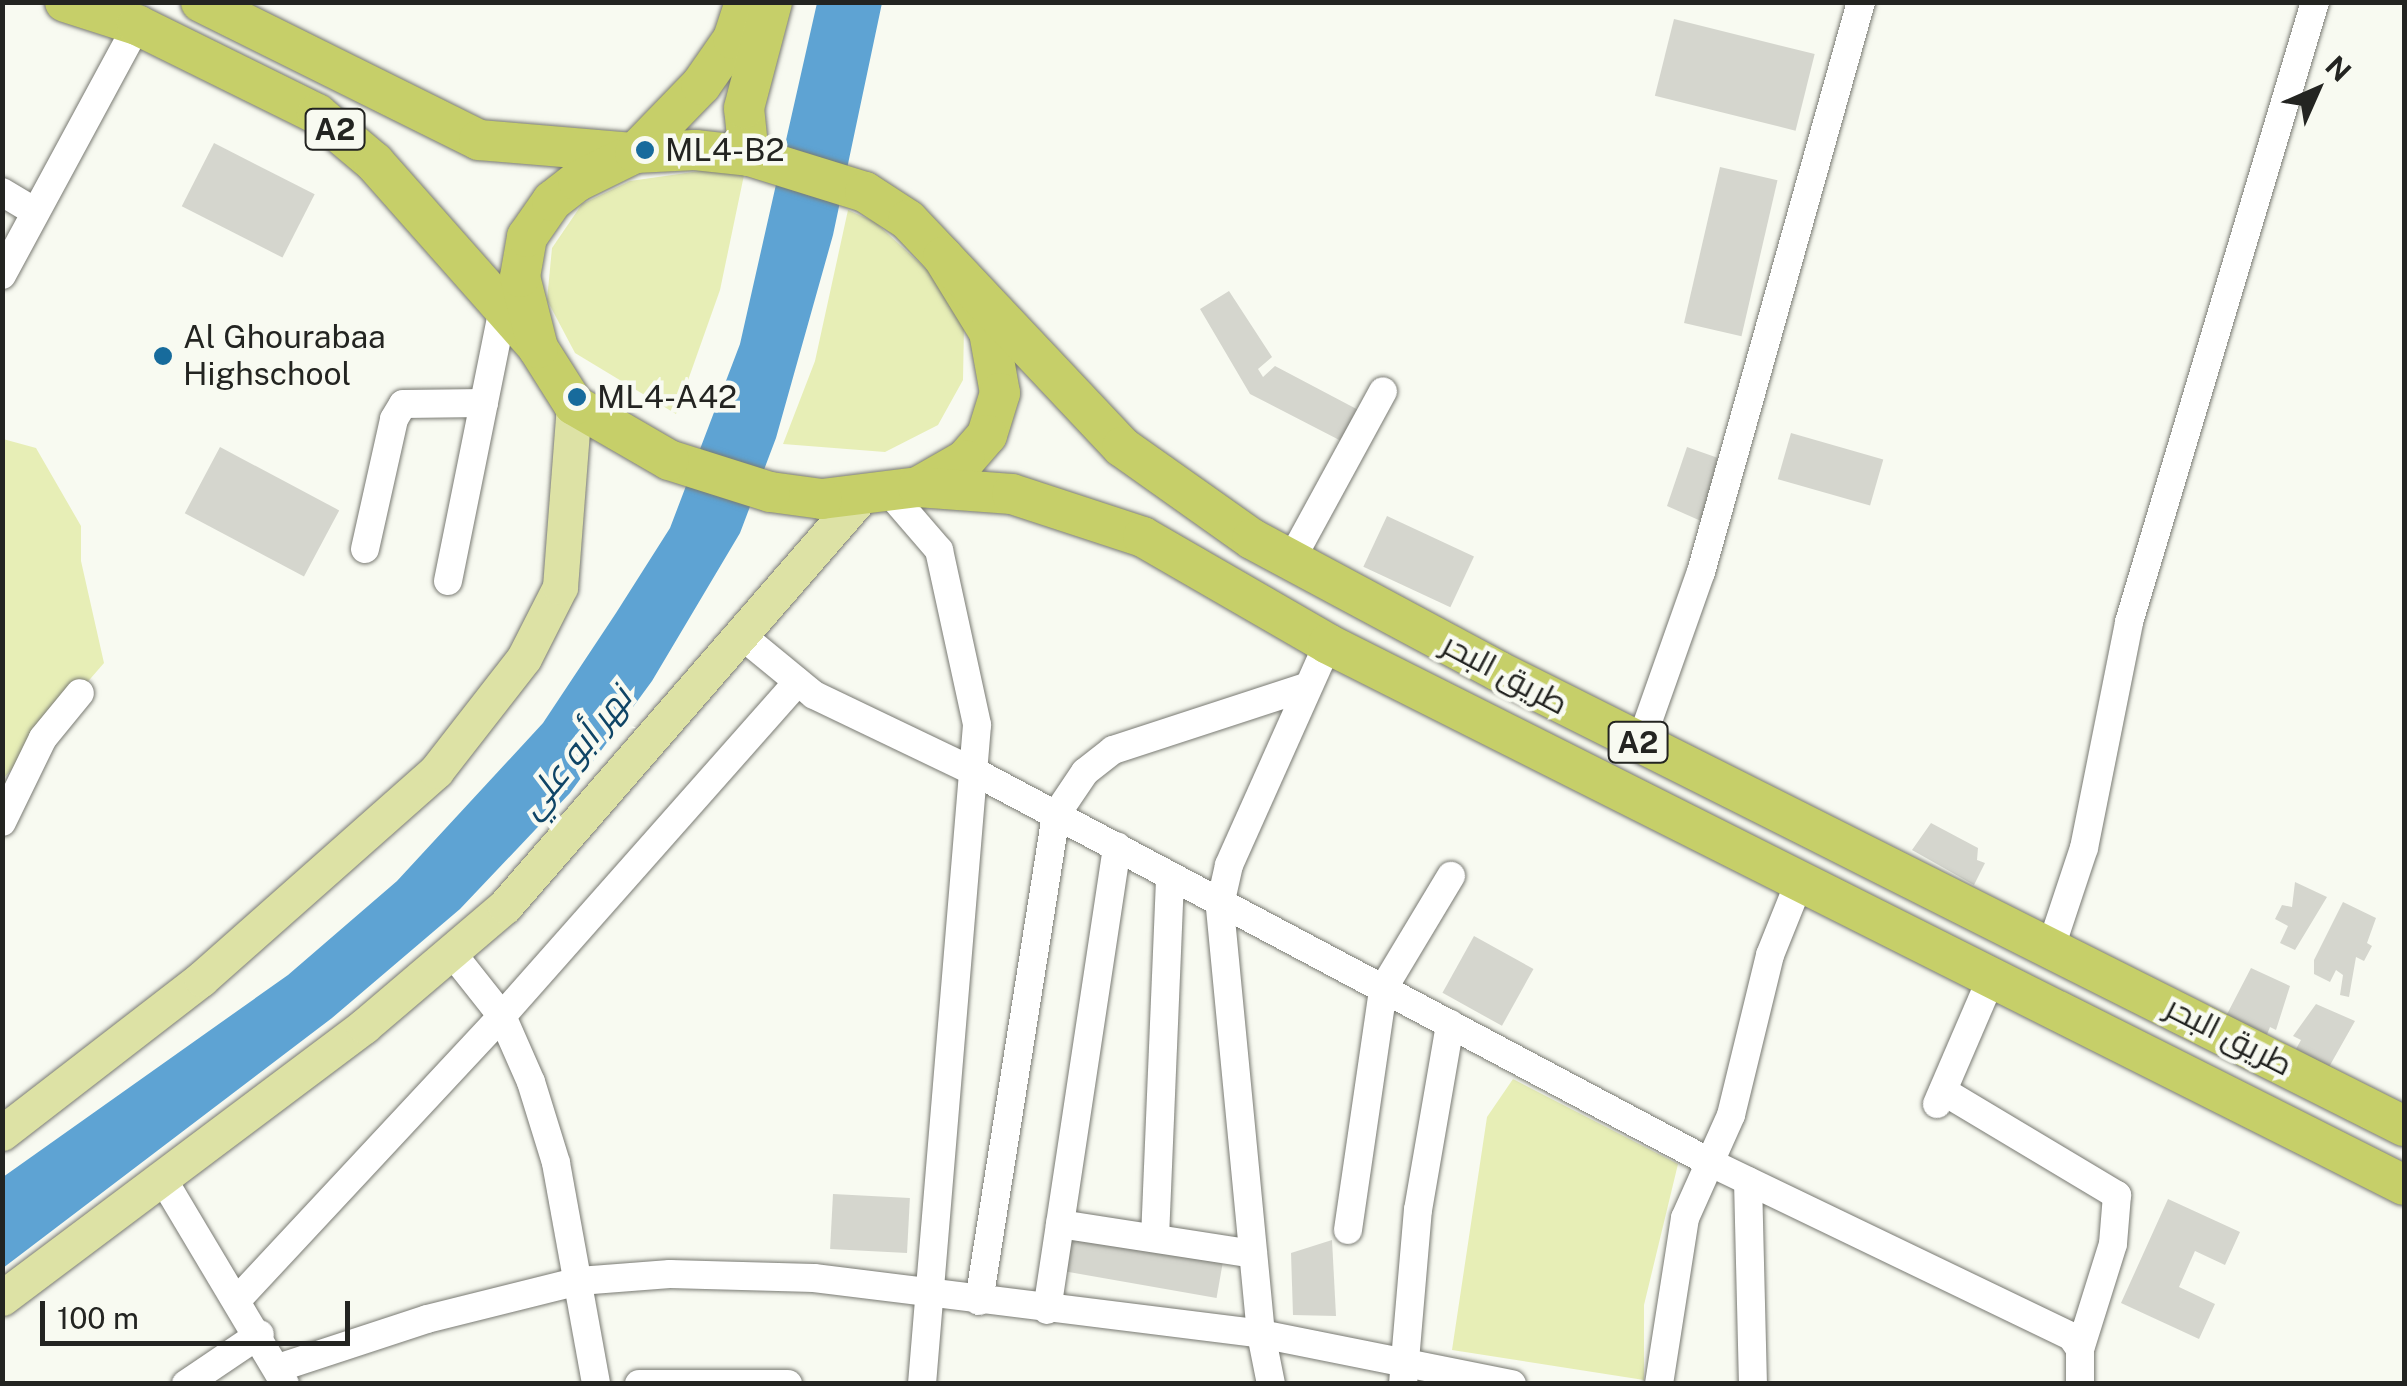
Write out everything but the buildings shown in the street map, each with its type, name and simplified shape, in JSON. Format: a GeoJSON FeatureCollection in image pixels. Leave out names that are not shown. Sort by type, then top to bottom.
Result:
{"type":"FeatureCollection","features":[{"type":"Feature","properties":{"kind":"highway","name":"A2"},"geometry":{"type":"LineString","coordinates":[[65,2],[137,25],[318,114],[374,162],[538,348],[574,405],[668,460],[770,492],[822,499],[890,490],[965,460],[987,435],[1000,393],[989,332],[944,256],[908,220],[865,192],[748,156],[636,153],[479,140],[225,8]]}},
{"type":"Feature","properties":{"kind":"highway"},"geometry":{"type":"LineString","coordinates":[[636,153],[701,85],[733,39],[745,2]]}},
{"type":"Feature","properties":{"kind":"highway"},"geometry":{"type":"LineString","coordinates":[[748,156],[744,108],[772,2]]}},
{"type":"Feature","properties":{"kind":"highway","name":"A2"},"geometry":{"type":"LineString","coordinates":[[538,348],[520,277],[526,237],[565,191],[636,153]]}},
{"type":"Feature","properties":{"kind":"highway","name":"طريق البحر"},"geometry":{"type":"LineString","coordinates":[[944,256],[1122,448],[1291,560],[1640,744],[2052,944],[2404,1126]]}},
{"type":"Feature","properties":{"kind":"highway","name":"طريق البحر"},"geometry":{"type":"LineString","coordinates":[[890,490],[1012,494],[1143,537],[1328,644],[2404,1185]]}},
{"type":"Feature","properties":{"kind":"main road"},"geometry":{"type":"LineString","coordinates":[[2,1133],[201,979],[436,771],[524,658],[560,587],[574,405]]}},
{"type":"Feature","properties":{"kind":"main road"},"geometry":{"type":"LineString","coordinates":[[2,1298],[452,954],[505,906],[741,636],[890,490]]}},
{"type":"Feature","properties":{"kind":"street"},"geometry":{"type":"LineString","coordinates":[[1640,744],[1701,572],[1861,2]]}},
{"type":"Feature","properties":{"kind":"street"},"geometry":{"type":"LineString","coordinates":[[2052,944],[2084,848],[2129,622],[2315,2]]}},
{"type":"Feature","properties":{"kind":"street"},"geometry":{"type":"LineString","coordinates":[[2,274],[137,25]]}},
{"type":"Feature","properties":{"kind":"street"},"geometry":{"type":"LineString","coordinates":[[2,192],[36,212]]}},
{"type":"Feature","properties":{"kind":"street"},"geometry":{"type":"LineString","coordinates":[[448,581],[503,309]]}},
{"type":"Feature","properties":{"kind":"street"},"geometry":{"type":"LineString","coordinates":[[1291,560],[1383,391]]}},
{"type":"Feature","properties":{"kind":"street"},"geometry":{"type":"LineString","coordinates":[[365,549],[394,418],[404,404],[484,403]]}},
{"type":"Feature","properties":{"kind":"street"},"geometry":{"type":"LineString","coordinates":[[890,490],[924,530],[946,571],[977,725],[931,1297],[916,1381]]}},
{"type":"Feature","properties":{"kind":"street"},"geometry":{"type":"LineString","coordinates":[[741,636],[796,682],[1117,846],[1220,905],[1710,1162],[2071,1336],[2080,1349]]}},
{"type":"Feature","properties":{"kind":"street"},"geometry":{"type":"LineString","coordinates":[[1272,1384],[1261,1334],[1220,905],[1224,876],[1328,644]]}},
{"type":"Feature","properties":{"kind":"street"},"geometry":{"type":"LineString","coordinates":[[238,1299],[502,1016],[796,682]]}},
{"type":"Feature","properties":{"kind":"street"},"geometry":{"type":"LineString","coordinates":[[979,1301],[1056,815],[1085,772],[1113,750],[1306,687]]}},
{"type":"Feature","properties":{"kind":"street"},"geometry":{"type":"LineString","coordinates":[[2,822],[43,738],[80,693]]}},
{"type":"Feature","properties":{"kind":"street"},"geometry":{"type":"LineString","coordinates":[[1047,1310],[1117,846]]}},
{"type":"Feature","properties":{"kind":"street"},"geometry":{"type":"LineString","coordinates":[[1155,1238],[1170,876]]}},
{"type":"Feature","properties":{"kind":"street"},"geometry":{"type":"LineString","coordinates":[[1348,1230],[1382,989],[1451,876]]}},
{"type":"Feature","properties":{"kind":"street"},"geometry":{"type":"LineString","coordinates":[[1660,1384],[1680,1238],[1732,1116],[1770,956],[1800,878]]}},
{"type":"Feature","properties":{"kind":"street"},"geometry":{"type":"LineString","coordinates":[[452,954],[502,1016],[556,1162],[596,1384]]}},
{"type":"Feature","properties":{"kind":"street"},"geometry":{"type":"LineString","coordinates":[[1992,976],[1940,1098],[2117,1195],[2113,1244],[2080,1349],[2080,1384]]}},
{"type":"Feature","properties":{"kind":"street"},"geometry":{"type":"LineString","coordinates":[[1403,1374],[1418,1210],[1450,1024]]}},
{"type":"Feature","properties":{"kind":"street"},"geometry":{"type":"LineString","coordinates":[[161,1176],[260,1334],[281,1376],[427,1319],[579,1282],[670,1274],[814,1278],[931,1297],[1261,1334],[1403,1374],[1512,1384]]}},
{"type":"Feature","properties":{"kind":"street"},"geometry":{"type":"LineString","coordinates":[[1748,1180],[1753,1384]]}},
{"type":"Feature","properties":{"kind":"street"},"geometry":{"type":"LineString","coordinates":[[1060,1224],[1254,1254]]}},
{"type":"Feature","properties":{"kind":"street"},"geometry":{"type":"LineString","coordinates":[[186,1384],[260,1334]]}},
{"type":"Feature","properties":{"kind":"street"},"geometry":{"type":"LineString","coordinates":[[639,1384],[788,1384]]}},
{"type":"Feature","properties":{"kind":"green space"},"geometry":{"type":"Polygon","coordinates":[[[714,169],[744,175],[720,290],[676,414],[575,353],[547,300],[552,248],[582,204],[630,181],[714,169]]]}},
{"type":"Feature","properties":{"kind":"green space"},"geometry":{"type":"Polygon","coordinates":[[[848,210],[875,222],[938,280],[964,327],[963,380],[938,425],[885,452],[783,444],[815,361],[848,210]]]}},
{"type":"Feature","properties":{"kind":"green space"},"geometry":{"type":"Polygon","coordinates":[[[3,439],[36,448],[81,526],[81,561],[104,663],[5,777],[10,818],[3,834],[3,439]]]}},
{"type":"Feature","properties":{"kind":"green space"},"geometry":{"type":"Polygon","coordinates":[[[1513,1079],[1678,1164],[1644,1305],[1644,1380],[1452,1350],[1487,1117],[1513,1079]]]}},
{"type":"Feature","properties":{"kind":"water","name":"نهر أبو علي"},"geometry":{"type":"Polygon","coordinates":[[[817,3],[882,3],[833,235],[776,438],[740,533],[652,681],[570,793],[460,909],[332,1018],[3,1268],[3,1177],[288,975],[397,881],[543,723],[616,613],[670,528],[740,344],[817,3]]]}},
{"type":"Feature","properties":{"kind":"place","name":"ML4-B2"},"geometry":{"type":"Point","coordinates":[645,150]}},
{"type":"Feature","properties":{"kind":"place","name":"Al Ghourabaa Highschool"},"geometry":{"type":"Point","coordinates":[163,356]}},
{"type":"Feature","properties":{"kind":"place","name":"ML4-A42"},"geometry":{"type":"Point","coordinates":[577,397]}}]}
